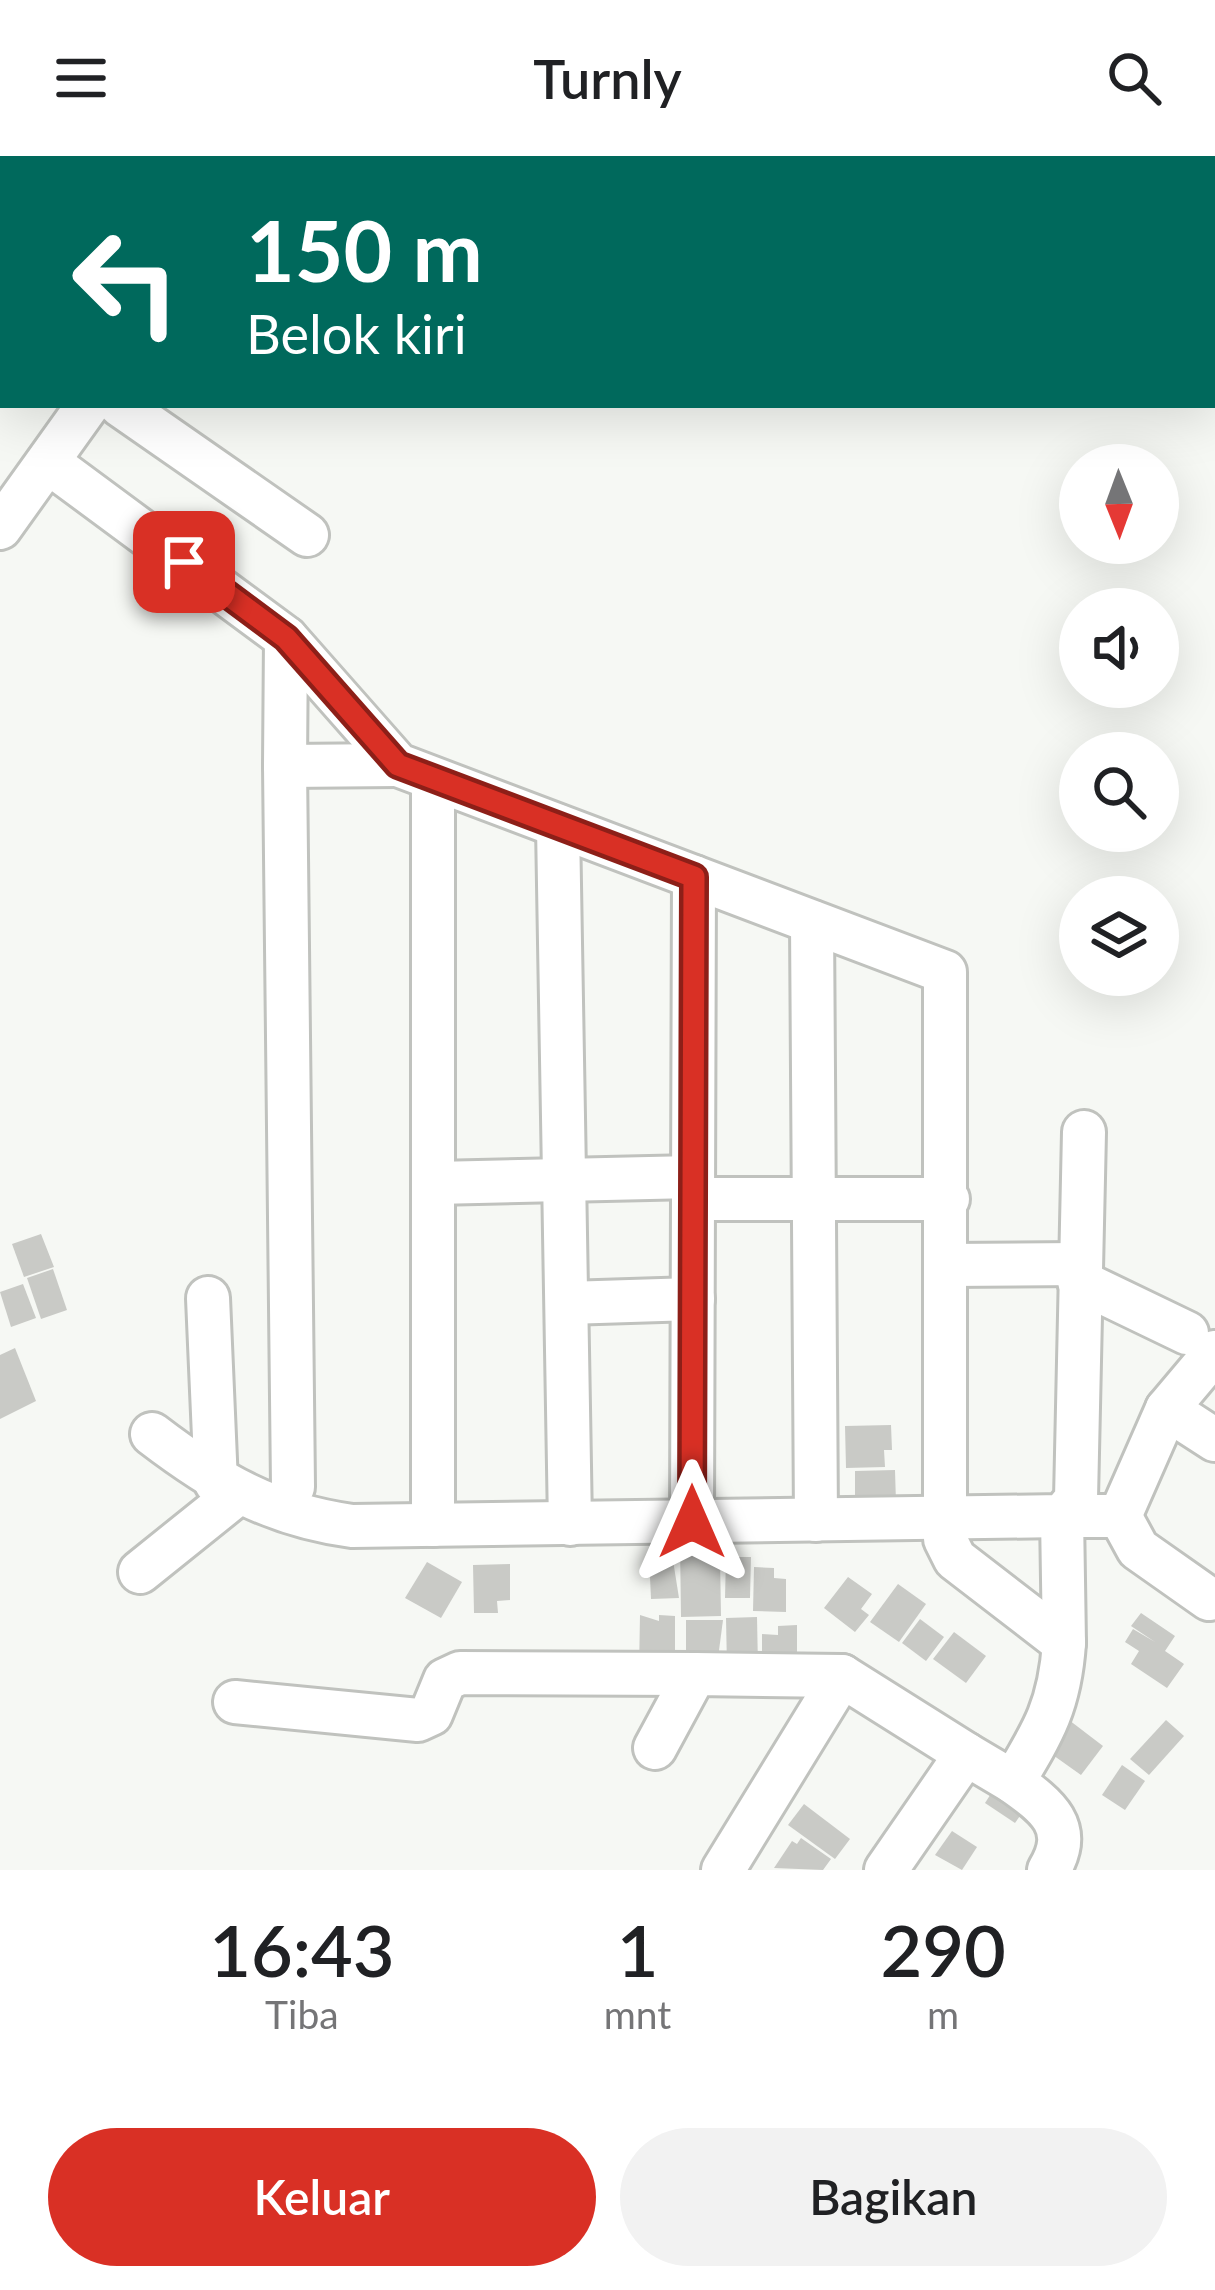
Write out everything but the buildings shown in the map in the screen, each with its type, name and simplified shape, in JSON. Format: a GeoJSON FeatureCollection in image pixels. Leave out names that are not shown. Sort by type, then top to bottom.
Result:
{"type":"FeatureCollection","features":[{"type":"Feature","properties":{"kind":"street"},"geometry":{"type":"LineString","coordinates":[[124,408],[307,535]]}},
{"type":"Feature","properties":{"kind":"street"},"geometry":{"type":"LineString","coordinates":[[0,528],[48,462],[75,410]]}},
{"type":"Feature","properties":{"kind":"street"},"geometry":{"type":"LineString","coordinates":[[48,462],[286,638],[416,772],[435,1184],[433,1526]]}},
{"type":"Feature","properties":{"kind":"street"},"geometry":{"type":"LineString","coordinates":[[286,638],[293,1487]]}},
{"type":"Feature","properties":{"kind":"street"},"geometry":{"type":"LineString","coordinates":[[285,766],[416,772],[945,972],[945,1539],[955,1558],[1064,1643]]}},
{"type":"Feature","properties":{"kind":"street"},"geometry":{"type":"LineString","coordinates":[[558,826],[570,1523]]}},
{"type":"Feature","properties":{"kind":"street"},"geometry":{"type":"LineString","coordinates":[[692,1522],[694,877]]}},
{"type":"Feature","properties":{"kind":"street"},"geometry":{"type":"LineString","coordinates":[[812,922],[816,1520]]}},
{"type":"Feature","properties":{"kind":"street"},"geometry":{"type":"LineString","coordinates":[[1013,1782],[1057,1704],[1064,1643],[1062,1516],[1076,1499],[1084,1132]]}},
{"type":"Feature","properties":{"kind":"street"},"geometry":{"type":"LineString","coordinates":[[435,1184],[564,1180],[813,1199],[948,1199]]}},
{"type":"Feature","properties":{"kind":"street"},"geometry":{"type":"LineString","coordinates":[[948,1264],[1079,1273],[1201,1342],[1120,1516]]}},
{"type":"Feature","properties":{"kind":"street"},"geometry":{"type":"LineString","coordinates":[[208,1298],[226,1488]]}},
{"type":"Feature","properties":{"kind":"street"},"geometry":{"type":"LineString","coordinates":[[567,1303],[693,1299]]}},
{"type":"Feature","properties":{"kind":"street"},"geometry":{"type":"LineString","coordinates":[[1168,1409],[1215,1440]]}},
{"type":"Feature","properties":{"kind":"street"},"geometry":{"type":"LineString","coordinates":[[152,1434],[226,1488],[322,1522],[433,1526],[1120,1516]]}},
{"type":"Feature","properties":{"kind":"street"},"geometry":{"type":"LineString","coordinates":[[140,1572],[226,1488]]}},
{"type":"Feature","properties":{"kind":"street"},"geometry":{"type":"LineString","coordinates":[[1120,1516],[1138,1549],[1209,1599]]}},
{"type":"Feature","properties":{"kind":"street"},"geometry":{"type":"LineString","coordinates":[[235,1702],[418,1720],[431,1714],[445,1680],[460,1673],[842,1676],[1050,1809],[1058,1822],[1058,1854],[1048,1870]]}},
{"type":"Feature","properties":{"kind":"street"},"geometry":{"type":"LineString","coordinates":[[655,1748],[695,1674]]}},
{"type":"Feature","properties":{"kind":"street"},"geometry":{"type":"LineString","coordinates":[[723,1870],[842,1676]]}},
{"type":"Feature","properties":{"kind":"street"},"geometry":{"type":"LineString","coordinates":[[886,1870],[966,1754]]}},
{"type":"Feature","properties":{"kind":"route"},"geometry":{"type":"LineString","coordinates":[[184,562],[286,638],[398,765],[694,877],[692,1522]]}}]}
